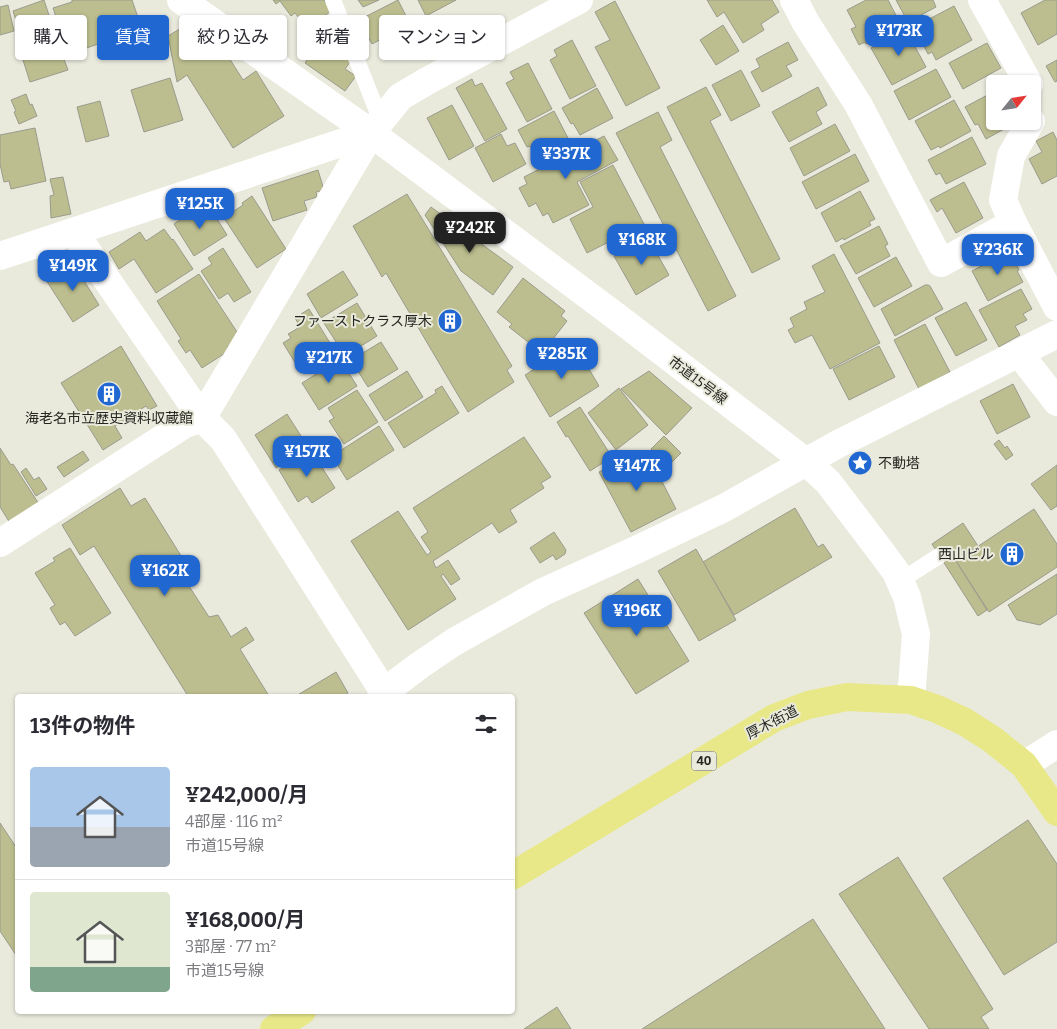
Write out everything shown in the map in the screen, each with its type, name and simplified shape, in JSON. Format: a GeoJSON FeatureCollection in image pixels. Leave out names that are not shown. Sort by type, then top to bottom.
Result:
{"type":"FeatureCollection","features":[{"type":"Feature","properties":{"kind":"main road","name":"厚木街道"},"geometry":{"type":"LineString","coordinates":[[515,874],[774,718],[808,705],[847,697],[911,700],[937,708],[965,722],[993,740],[1024,765],[1057,812]]}},
{"type":"Feature","properties":{"kind":"main road"},"geometry":{"type":"LineString","coordinates":[[276,1023],[296,1014]]}},
{"type":"Feature","properties":{"kind":"street","name":"市道15号線"},"geometry":{"type":"LineString","coordinates":[[181,0],[376,127],[616,317],[806,462],[828,482],[896,572],[907,597],[916,634],[911,700]]}},
{"type":"Feature","properties":{"kind":"street"},"geometry":{"type":"LineString","coordinates":[[0,544],[185,424],[202,418],[376,127],[400,98],[427,81],[579,0]]}},
{"type":"Feature","properties":{"kind":"street"},"geometry":{"type":"LineString","coordinates":[[794,0],[806,23],[858,104],[940,263],[1013,223]]}},
{"type":"Feature","properties":{"kind":"street"},"geometry":{"type":"LineString","coordinates":[[982,0],[1023,75]]}},
{"type":"Feature","properties":{"kind":"street"},"geometry":{"type":"LineString","coordinates":[[0,256],[376,127]]}},
{"type":"Feature","properties":{"kind":"street"},"geometry":{"type":"LineString","coordinates":[[1026,130],[1011,156],[1004,200],[1013,223],[1057,307]]}},
{"type":"Feature","properties":{"kind":"street"},"geometry":{"type":"LineString","coordinates":[[74,232],[202,418],[223,440],[382,694],[454,642],[542,592],[724,508],[846,440],[1057,334]]}},
{"type":"Feature","properties":{"kind":"street"},"geometry":{"type":"LineString","coordinates":[[1020,353],[1057,402]]}},
{"type":"Feature","properties":{"kind":"street"},"geometry":{"type":"LineString","coordinates":[[1024,765],[1057,744]]}},
{"type":"Feature","properties":{"kind":"lane"},"geometry":{"type":"LineString","coordinates":[[333,0],[376,127]]}},
{"type":"Feature","properties":{"kind":"lane"},"geometry":{"type":"LineString","coordinates":[[900,581],[939,556]]}},
{"type":"Feature","properties":{"kind":"building"},"geometry":{"type":"Polygon","coordinates":[[[44,0],[49,15],[15,15],[15,17],[13,11],[44,0]]]}},
{"type":"Feature","properties":{"kind":"building"},"geometry":{"type":"Polygon","coordinates":[[[72,0],[132,0],[137,15],[97,15],[97,44],[87,48],[87,15],[55,15],[53,8],[72,2],[72,0]]]}},
{"type":"Feature","properties":{"kind":"building"},"geometry":{"type":"Polygon","coordinates":[[[273,0],[324,0],[332,10],[326,15],[297,15],[295,13],[291,16],[280,1],[276,4],[273,0]]]}},
{"type":"Feature","properties":{"kind":"building"},"geometry":{"type":"Polygon","coordinates":[[[358,0],[379,0],[363,7],[358,0]]]}},
{"type":"Feature","properties":{"kind":"building"},"geometry":{"type":"Polygon","coordinates":[[[398,0],[406,15],[379,15],[379,40],[372,44],[369,38],[369,15],[398,0]]]}},
{"type":"Feature","properties":{"kind":"building"},"geometry":{"type":"Polygon","coordinates":[[[418,0],[456,0],[428,15],[426,15],[418,0]]]}},
{"type":"Feature","properties":{"kind":"building"},"geometry":{"type":"Polygon","coordinates":[[[707,0],[772,0],[779,12],[761,24],[764,30],[743,43],[724,12],[717,17],[707,0]]]}},
{"type":"Feature","properties":{"kind":"building"},"geometry":{"type":"Polygon","coordinates":[[[866,0],[888,0],[901,25],[866,44],[865,42],[859,45],[851,29],[856,27],[847,10],[866,0]]]}},
{"type":"Feature","properties":{"kind":"building"},"geometry":{"type":"Polygon","coordinates":[[[896,0],[933,0],[936,7],[908,22],[896,0]]]}},
{"type":"Feature","properties":{"kind":"building"},"geometry":{"type":"Polygon","coordinates":[[[1045,0],[1057,0],[1057,34],[1038,45],[1021,13],[1045,0]]]}},
{"type":"Feature","properties":{"kind":"building"},"geometry":{"type":"Polygon","coordinates":[[[615,1],[660,88],[626,106],[595,47],[610,40],[595,12],[615,1]]]}},
{"type":"Feature","properties":{"kind":"building"},"geometry":{"type":"Polygon","coordinates":[[[8,5],[14,31],[0,35],[0,7],[8,5]]]}},
{"type":"Feature","properties":{"kind":"building"},"geometry":{"type":"Polygon","coordinates":[[[954,6],[972,40],[936,60],[932,52],[928,54],[914,27],[954,6]]]}},
{"type":"Feature","properties":{"kind":"building"},"geometry":{"type":"Polygon","coordinates":[[[723,25],[739,51],[716,65],[700,40],[723,25]]]}},
{"type":"Feature","properties":{"kind":"building"},"geometry":{"type":"Polygon","coordinates":[[[179,29],[179,60],[230,60],[243,80],[256,71],[284,116],[233,148],[187,75],[177,82],[169,35],[179,29]]]}},
{"type":"Feature","properties":{"kind":"building"},"geometry":{"type":"Polygon","coordinates":[[[906,30],[926,67],[892,85],[871,48],[906,30]]]}},
{"type":"Feature","properties":{"kind":"building"},"geometry":{"type":"Polygon","coordinates":[[[572,40],[596,86],[570,99],[550,60],[557,56],[554,50],[572,40]]]}},
{"type":"Feature","properties":{"kind":"building"},"geometry":{"type":"Polygon","coordinates":[[[788,42],[798,60],[786,66],[792,76],[762,92],[751,72],[760,67],[756,59],[788,42]]]}},
{"type":"Feature","properties":{"kind":"building"},"geometry":{"type":"Polygon","coordinates":[[[987,43],[1001,68],[963,89],[949,63],[987,43]]]}},
{"type":"Feature","properties":{"kind":"building"},"geometry":{"type":"Polygon","coordinates":[[[23,60],[64,60],[68,70],[30,82],[23,60]]]}},
{"type":"Feature","properties":{"kind":"building"},"geometry":{"type":"Polygon","coordinates":[[[307,60],[352,60],[345,69],[356,76],[345,91],[305,63],[307,60]]]}},
{"type":"Feature","properties":{"kind":"building"},"geometry":{"type":"Polygon","coordinates":[[[1057,60],[1057,81],[1055,82],[1046,66],[1057,60]]]}},
{"type":"Feature","properties":{"kind":"building"},"geometry":{"type":"Polygon","coordinates":[[[528,63],[552,109],[527,122],[506,83],[514,79],[510,72],[528,63]]]}},
{"type":"Feature","properties":{"kind":"building"},"geometry":{"type":"Polygon","coordinates":[[[936,69],[951,97],[909,120],[894,91],[936,69]]]}},
{"type":"Feature","properties":{"kind":"building"},"geometry":{"type":"Polygon","coordinates":[[[741,70],[760,106],[731,121],[712,85],[741,70]]]}},
{"type":"Feature","properties":{"kind":"building"},"geometry":{"type":"Polygon","coordinates":[[[170,78],[183,120],[144,132],[131,90],[170,78]]]}},
{"type":"Feature","properties":{"kind":"building"},"geometry":{"type":"Polygon","coordinates":[[[472,79],[475,86],[482,83],[507,129],[485,141],[456,88],[472,79]]]}},
{"type":"Feature","properties":{"kind":"building"},"geometry":{"type":"Polygon","coordinates":[[[706,87],[721,115],[710,121],[780,259],[752,273],[667,107],[706,87]]]}},
{"type":"Feature","properties":{"kind":"building"},"geometry":{"type":"Polygon","coordinates":[[[818,87],[827,105],[816,112],[822,124],[789,142],[772,112],[818,87]]]}},
{"type":"Feature","properties":{"kind":"building"},"geometry":{"type":"Polygon","coordinates":[[[597,88],[613,118],[580,135],[562,108],[597,88]]]}},
{"type":"Feature","properties":{"kind":"building"},"geometry":{"type":"Polygon","coordinates":[[[26,94],[37,116],[19,124],[11,100],[26,94]]]}},
{"type":"Feature","properties":{"kind":"building"},"geometry":{"type":"Polygon","coordinates":[[[986,96],[986,130],[1002,130],[986,139],[978,124],[975,125],[965,107],[986,96]]]}},
{"type":"Feature","properties":{"kind":"building"},"geometry":{"type":"Polygon","coordinates":[[[954,100],[971,131],[940,148],[939,146],[931,150],[915,121],[954,100]]]}},
{"type":"Feature","properties":{"kind":"building"},"geometry":{"type":"Polygon","coordinates":[[[100,101],[109,136],[86,142],[77,107],[100,101]]]}},
{"type":"Feature","properties":{"kind":"building"},"geometry":{"type":"Polygon","coordinates":[[[452,105],[474,146],[449,160],[427,118],[452,105]]]}},
{"type":"Feature","properties":{"kind":"building"},"geometry":{"type":"Polygon","coordinates":[[[554,111],[569,140],[536,158],[530,146],[527,147],[518,130],[554,111]]]}},
{"type":"Feature","properties":{"kind":"building"},"geometry":{"type":"Polygon","coordinates":[[[658,112],[672,140],[660,147],[736,296],[708,311],[616,133],[658,112]]]}},
{"type":"Feature","properties":{"kind":"building"},"geometry":{"type":"Polygon","coordinates":[[[835,124],[850,151],[804,176],[790,148],[835,124]]]}},
{"type":"Feature","properties":{"kind":"building"},"geometry":{"type":"Polygon","coordinates":[[[35,128],[46,181],[11,189],[9,181],[4,182],[0,164],[0,135],[35,128]]]}},
{"type":"Feature","properties":{"kind":"building"},"geometry":{"type":"Polygon","coordinates":[[[1053,132],[1057,140],[1057,176],[1042,184],[1029,159],[1042,152],[1036,141],[1053,132]]]}},
{"type":"Feature","properties":{"kind":"building"},"geometry":{"type":"Polygon","coordinates":[[[501,134],[507,146],[515,143],[526,164],[493,182],[475,148],[501,134]]]}},
{"type":"Feature","properties":{"kind":"building"},"geometry":{"type":"Polygon","coordinates":[[[604,136],[618,160],[577,182],[589,205],[553,223],[548,213],[543,216],[536,203],[529,207],[519,188],[527,184],[524,177],[604,136]]]}},
{"type":"Feature","properties":{"kind":"building"},"geometry":{"type":"Polygon","coordinates":[[[972,137],[986,164],[946,184],[940,173],[936,175],[928,160],[972,137]]]}},
{"type":"Feature","properties":{"kind":"building"},"geometry":{"type":"Polygon","coordinates":[[[855,154],[869,181],[816,209],[802,182],[855,154]]]}},
{"type":"Feature","properties":{"kind":"building"},"geometry":{"type":"Polygon","coordinates":[[[613,165],[644,224],[587,253],[570,219],[593,207],[580,182],[613,165]]]}},
{"type":"Feature","properties":{"kind":"building"},"geometry":{"type":"Polygon","coordinates":[[[318,170],[324,190],[316,192],[317,197],[304,201],[307,210],[273,221],[262,188],[318,170]]]}},
{"type":"Feature","properties":{"kind":"building"},"geometry":{"type":"Polygon","coordinates":[[[63,177],[71,214],[51,218],[50,196],[54,195],[50,179],[63,177]]]}},
{"type":"Feature","properties":{"kind":"building"},"geometry":{"type":"Polygon","coordinates":[[[964,182],[983,218],[956,233],[942,208],[937,212],[930,200],[964,182]]]}},
{"type":"Feature","properties":{"kind":"building"},"geometry":{"type":"Polygon","coordinates":[[[860,191],[875,219],[869,222],[871,225],[844,240],[843,238],[836,242],[821,213],[860,191]]]}},
{"type":"Feature","properties":{"kind":"building","name":"ファーストクラス厚木"},"geometry":{"type":"Polygon","coordinates":[[[407,194],[512,366],[507,370],[514,382],[468,412],[386,273],[382,277],[353,226],[407,194]]]}},
{"type":"Feature","properties":{"kind":"building"},"geometry":{"type":"Polygon","coordinates":[[[252,196],[286,249],[257,268],[224,218],[243,205],[242,203],[252,196]]]}},
{"type":"Feature","properties":{"kind":"building"},"geometry":{"type":"Polygon","coordinates":[[[209,206],[227,235],[194,256],[174,224],[196,209],[198,213],[209,206]]]}},
{"type":"Feature","properties":{"kind":"building"},"geometry":{"type":"Polygon","coordinates":[[[431,207],[513,267],[493,295],[461,271],[425,215],[431,207]]]}},
{"type":"Feature","properties":{"kind":"building"},"geometry":{"type":"Polygon","coordinates":[[[879,226],[888,244],[885,246],[890,256],[856,274],[840,246],[879,226]]]}},
{"type":"Feature","properties":{"kind":"building"},"geometry":{"type":"Polygon","coordinates":[[[164,229],[193,269],[156,293],[134,259],[119,269],[109,252],[140,232],[146,241],[164,229]]]}},
{"type":"Feature","properties":{"kind":"building"},"geometry":{"type":"Polygon","coordinates":[[[647,236],[669,275],[636,295],[614,256],[647,236]]]}},
{"type":"Feature","properties":{"kind":"building"},"geometry":{"type":"Polygon","coordinates":[[[223,248],[251,292],[234,302],[228,293],[219,299],[201,271],[212,264],[208,258],[223,248]]]}},
{"type":"Feature","properties":{"kind":"building"},"geometry":{"type":"Polygon","coordinates":[[[1009,251],[1023,282],[988,301],[972,271],[1009,251]]]}},
{"type":"Feature","properties":{"kind":"building"},"geometry":{"type":"Polygon","coordinates":[[[834,254],[880,343],[830,369],[812,335],[795,343],[788,330],[794,327],[790,318],[807,309],[804,302],[825,292],[812,266],[834,254]]]}},
{"type":"Feature","properties":{"kind":"building"},"geometry":{"type":"Polygon","coordinates":[[[896,257],[912,286],[874,307],[858,278],[896,257]]]}},
{"type":"Feature","properties":{"kind":"building"},"geometry":{"type":"Polygon","coordinates":[[[73,263],[99,305],[73,322],[46,280],[73,263]]]}},
{"type":"Feature","properties":{"kind":"building"},"geometry":{"type":"Polygon","coordinates":[[[343,271],[358,295],[321,318],[307,294],[343,271]]]}},
{"type":"Feature","properties":{"kind":"building"},"geometry":{"type":"Polygon","coordinates":[[[199,274],[241,338],[227,347],[230,350],[202,368],[190,350],[186,353],[178,341],[181,339],[157,301],[199,274]]]}},
{"type":"Feature","properties":{"kind":"building"},"geometry":{"type":"Polygon","coordinates":[[[523,278],[565,311],[561,316],[567,321],[542,353],[509,327],[512,324],[497,312],[523,278]]]}},
{"type":"Feature","properties":{"kind":"building"},"geometry":{"type":"Polygon","coordinates":[[[925,285],[930,286],[943,309],[895,336],[881,309],[925,285]]]}},
{"type":"Feature","properties":{"kind":"building"},"geometry":{"type":"Polygon","coordinates":[[[1021,289],[1032,309],[1023,314],[1027,320],[1015,326],[1020,335],[999,347],[979,310],[1021,289]]]}},
{"type":"Feature","properties":{"kind":"building"},"geometry":{"type":"Polygon","coordinates":[[[966,302],[987,340],[956,356],[935,318],[966,302]]]}},
{"type":"Feature","properties":{"kind":"building"},"geometry":{"type":"Polygon","coordinates":[[[357,303],[377,336],[345,356],[324,323],[357,303]]]}},
{"type":"Feature","properties":{"kind":"building"},"geometry":{"type":"Polygon","coordinates":[[[309,309],[330,343],[296,364],[283,343],[291,338],[288,334],[300,327],[295,318],[309,309]]]}},
{"type":"Feature","properties":{"kind":"building"},"geometry":{"type":"Polygon","coordinates":[[[925,324],[950,372],[919,389],[894,340],[925,324]]]}},
{"type":"Feature","properties":{"kind":"building"},"geometry":{"type":"Polygon","coordinates":[[[381,342],[398,369],[368,387],[351,360],[381,342]]]}},
{"type":"Feature","properties":{"kind":"building"},"geometry":{"type":"Polygon","coordinates":[[[574,344],[599,386],[550,417],[525,375],[574,344]]]}},
{"type":"Feature","properties":{"kind":"building","name":"海老名市立歴史資料収蔵館"},"geometry":{"type":"Polygon","coordinates":[[[121,346],[157,406],[149,410],[146,406],[115,426],[122,438],[103,450],[61,383],[121,346]]]}},
{"type":"Feature","properties":{"kind":"building"},"geometry":{"type":"Polygon","coordinates":[[[879,346],[895,377],[849,400],[833,369],[879,346]]]}},
{"type":"Feature","properties":{"kind":"building"},"geometry":{"type":"Polygon","coordinates":[[[340,359],[357,386],[319,410],[302,383],[340,359]]]}},
{"type":"Feature","properties":{"kind":"building"},"geometry":{"type":"Polygon","coordinates":[[[407,371],[423,397],[385,421],[369,395],[407,371]]]}},
{"type":"Feature","properties":{"kind":"building"},"geometry":{"type":"Polygon","coordinates":[[[649,371],[692,408],[666,435],[621,389],[649,371]]]}},
{"type":"Feature","properties":{"kind":"building"},"geometry":{"type":"Polygon","coordinates":[[[1013,384],[1030,417],[997,434],[980,401],[1013,384]]]}},
{"type":"Feature","properties":{"kind":"building"},"geometry":{"type":"Polygon","coordinates":[[[442,386],[459,413],[404,448],[388,423],[436,393],[435,390],[442,386]]]}},
{"type":"Feature","properties":{"kind":"building"},"geometry":{"type":"Polygon","coordinates":[[[619,388],[648,425],[616,450],[588,413],[619,388]]]}},
{"type":"Feature","properties":{"kind":"building"},"geometry":{"type":"Polygon","coordinates":[[[357,390],[378,422],[344,444],[329,421],[334,418],[328,408],[357,390]]]}},
{"type":"Feature","properties":{"kind":"building"},"geometry":{"type":"Polygon","coordinates":[[[580,407],[612,457],[590,471],[557,422],[580,407]]]}},
{"type":"Feature","properties":{"kind":"building"},"geometry":{"type":"Polygon","coordinates":[[[287,414],[308,447],[276,468],[255,435],[287,414]]]}},
{"type":"Feature","properties":{"kind":"building"},"geometry":{"type":"Polygon","coordinates":[[[379,426],[394,450],[347,480],[332,456],[379,426]]]}},
{"type":"Feature","properties":{"kind":"building"},"geometry":{"type":"Polygon","coordinates":[[[664,436],[681,453],[668,466],[651,449],[664,436]]]}},
{"type":"Feature","properties":{"kind":"building"},"geometry":{"type":"Polygon","coordinates":[[[524,437],[551,477],[541,483],[544,488],[510,510],[517,522],[499,533],[492,523],[433,561],[436,568],[448,560],[460,579],[451,585],[443,574],[441,576],[456,599],[408,630],[351,541],[398,511],[427,555],[431,552],[421,537],[428,532],[413,508],[524,437]]]}},
{"type":"Feature","properties":{"kind":"building"},"geometry":{"type":"Polygon","coordinates":[[[999,440],[1005,448],[1007,446],[1013,455],[1006,460],[994,444],[999,440]]]}},
{"type":"Feature","properties":{"kind":"building"},"geometry":{"type":"Polygon","coordinates":[[[0,448],[11,465],[13,464],[39,504],[10,523],[0,507],[0,448]]]}},
{"type":"Feature","properties":{"kind":"building"},"geometry":{"type":"Polygon","coordinates":[[[311,450],[335,488],[312,503],[307,496],[298,502],[279,470],[311,450]]]}},
{"type":"Feature","properties":{"kind":"building"},"geometry":{"type":"Polygon","coordinates":[[[83,451],[89,460],[64,477],[57,467],[83,451]]]}},
{"type":"Feature","properties":{"kind":"building"},"geometry":{"type":"Polygon","coordinates":[[[634,454],[640,466],[651,460],[676,509],[631,532],[599,472],[634,454]]]}},
{"type":"Feature","properties":{"kind":"building"},"geometry":{"type":"Polygon","coordinates":[[[1057,465],[1057,506],[1051,510],[1031,484],[1057,465]]]}},
{"type":"Feature","properties":{"kind":"building"},"geometry":{"type":"Polygon","coordinates":[[[26,468],[34,480],[39,477],[47,489],[36,496],[21,472],[26,468]]]}},
{"type":"Feature","properties":{"kind":"building"},"geometry":{"type":"Polygon","coordinates":[[[120,488],[131,506],[145,498],[193,575],[185,580],[209,617],[218,615],[231,637],[246,627],[254,640],[240,649],[268,694],[187,694],[94,546],[80,555],[62,525],[120,488]]]}},
{"type":"Feature","properties":{"kind":"building"},"geometry":{"type":"Polygon","coordinates":[[[795,508],[818,547],[823,544],[832,557],[734,615],[703,562],[795,508]]]}},
{"type":"Feature","properties":{"kind":"building","name":"西山ビル"},"geometry":{"type":"Polygon","coordinates":[[[1034,509],[1057,544],[1057,567],[989,612],[956,561],[1034,509]]]}},
{"type":"Feature","properties":{"kind":"building"},"geometry":{"type":"Polygon","coordinates":[[[963,523],[978,546],[956,561],[987,610],[978,616],[932,544],[963,523]]]}},
{"type":"Feature","properties":{"kind":"building"},"geometry":{"type":"Polygon","coordinates":[[[554,532],[566,550],[565,554],[556,560],[553,555],[540,563],[530,548],[554,532]]]}},
{"type":"Feature","properties":{"kind":"building"},"geometry":{"type":"Polygon","coordinates":[[[70,548],[111,613],[75,636],[65,622],[60,625],[50,608],[55,605],[35,573],[55,561],[53,558],[70,548]]]}},
{"type":"Feature","properties":{"kind":"building"},"geometry":{"type":"Polygon","coordinates":[[[696,549],[736,620],[699,641],[658,571],[696,549]]]}},
{"type":"Feature","properties":{"kind":"building"},"geometry":{"type":"Polygon","coordinates":[[[1057,574],[1057,614],[1040,625],[1017,620],[1008,605],[1057,574]]]}},
{"type":"Feature","properties":{"kind":"building"},"geometry":{"type":"Polygon","coordinates":[[[638,579],[689,661],[636,694],[584,613],[638,579]]]}},
{"type":"Feature","properties":{"kind":"building"},"geometry":{"type":"Polygon","coordinates":[[[336,672],[348,693],[346,694],[299,694],[336,672]]]}},
{"type":"Feature","properties":{"kind":"building"},"geometry":{"type":"Polygon","coordinates":[[[1028,820],[1057,864],[1057,942],[1004,975],[943,878],[1028,820]]]}},
{"type":"Feature","properties":{"kind":"building"},"geometry":{"type":"Polygon","coordinates":[[[0,823],[15,846],[15,954],[0,931],[0,823]]]}},
{"type":"Feature","properties":{"kind":"building"},"geometry":{"type":"Polygon","coordinates":[[[898,857],[993,1009],[981,1017],[989,1029],[929,1029],[839,894],[898,857]]]}},
{"type":"Feature","properties":{"kind":"building"},"geometry":{"type":"Polygon","coordinates":[[[813,919],[885,1029],[642,1029],[813,919]]]}},
{"type":"Feature","properties":{"kind":"building"},"geometry":{"type":"Polygon","coordinates":[[[557,1007],[571,1029],[524,1029],[557,1007]]]}},
{"type":"Feature","properties":{"kind":"place","name":"ファーストクラス厚木"},"geometry":{"type":"Point","coordinates":[450,321]}},
{"type":"Feature","properties":{"kind":"place","name":"海老名市立歴史資料収蔵館"},"geometry":{"type":"Point","coordinates":[109,394]}},
{"type":"Feature","properties":{"kind":"place","name":"不動塔"},"geometry":{"type":"Point","coordinates":[860,463]}},
{"type":"Feature","properties":{"kind":"place","name":"西山ビル"},"geometry":{"type":"Point","coordinates":[1012,554]}}]}
